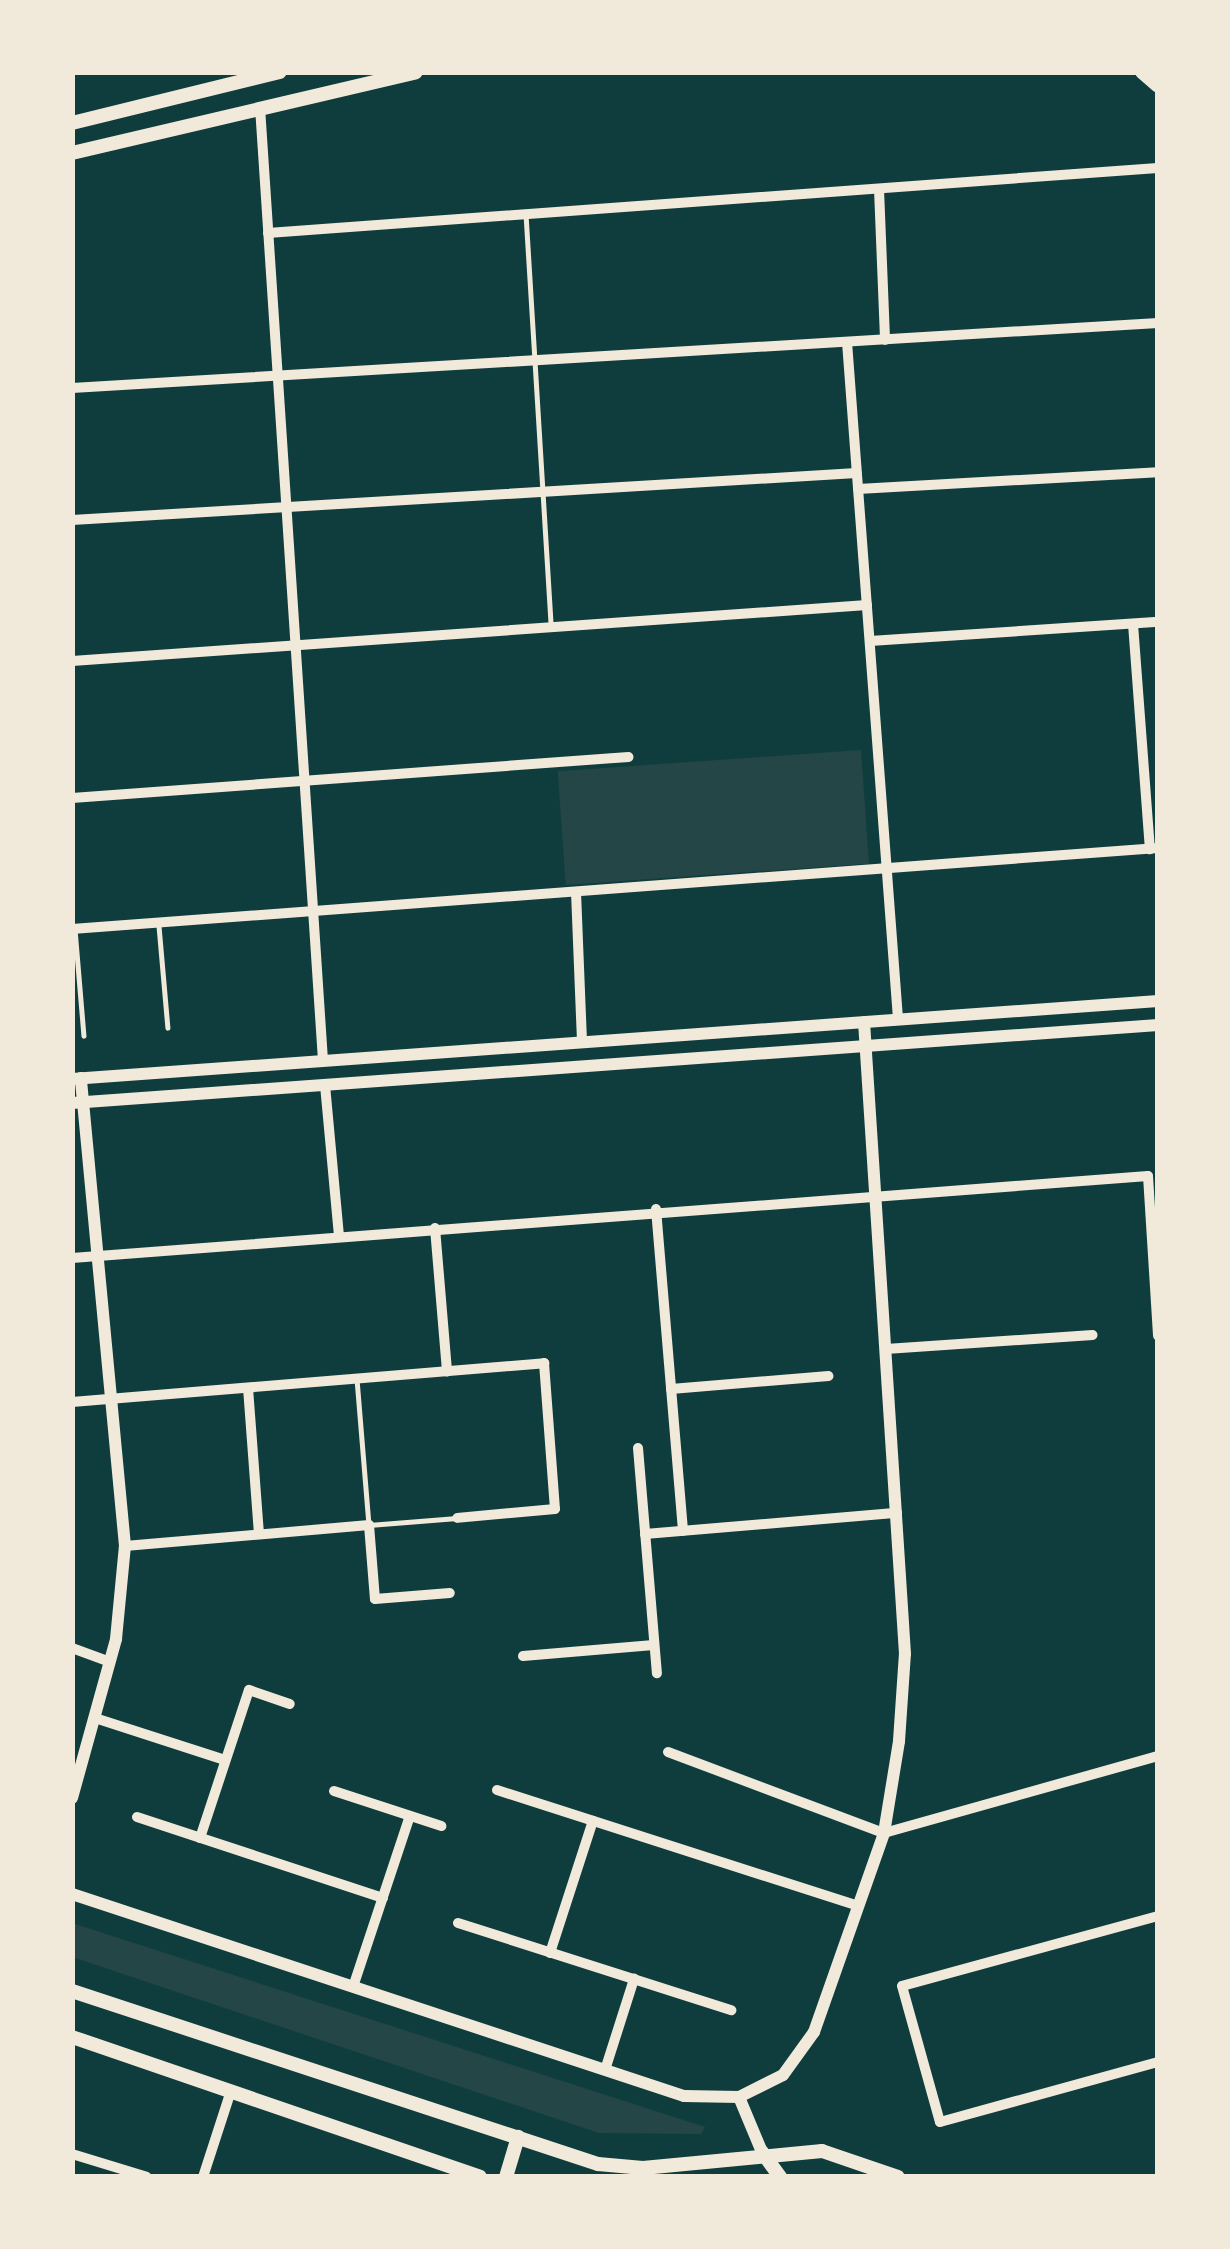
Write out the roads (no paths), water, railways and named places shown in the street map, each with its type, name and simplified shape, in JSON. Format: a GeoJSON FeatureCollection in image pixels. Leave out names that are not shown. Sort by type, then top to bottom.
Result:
{"type":"FeatureCollection","features":[{"type":"Feature","properties":{"kind":"main road"},"geometry":{"type":"LineString","coordinates":[[72,123],[218,79],[280,72]]}},
{"type":"Feature","properties":{"kind":"main road"},"geometry":{"type":"LineString","coordinates":[[72,153],[416,72]]}},
{"type":"Feature","properties":{"kind":"main road"},"geometry":{"type":"LineString","coordinates":[[1142,72],[1158,86]]}},
{"type":"Feature","properties":{"kind":"main road"},"geometry":{"type":"LineString","coordinates":[[72,1990],[598,2164],[644,2168],[762,2152],[822,2151],[898,2177]]}},
{"type":"Feature","properties":{"kind":"main road"},"geometry":{"type":"LineString","coordinates":[[72,2037],[479,2177]]}},
{"type":"Feature","properties":{"kind":"main road"},"geometry":{"type":"LineString","coordinates":[[506,2177],[518,2137]]}},
{"type":"Feature","properties":{"kind":"main road"},"geometry":{"type":"LineString","coordinates":[[762,2152],[780,2177]]}},
{"type":"Feature","properties":{"kind":"street"},"geometry":{"type":"LineString","coordinates":[[260,106],[323,1061],[339,1236]]}},
{"type":"Feature","properties":{"kind":"street"},"geometry":{"type":"LineString","coordinates":[[268,233],[1158,168]]}},
{"type":"Feature","properties":{"kind":"street"},"geometry":{"type":"LineString","coordinates":[[879,188],[885,340]]}},
{"type":"Feature","properties":{"kind":"street"},"geometry":{"type":"LineString","coordinates":[[72,388],[1158,323]]}},
{"type":"Feature","properties":{"kind":"street"},"geometry":{"type":"LineString","coordinates":[[847,342],[898,1019]]}},
{"type":"Feature","properties":{"kind":"street"},"geometry":{"type":"LineString","coordinates":[[858,489],[1158,472]]}},
{"type":"Feature","properties":{"kind":"street"},"geometry":{"type":"LineString","coordinates":[[72,520],[857,473]]}},
{"type":"Feature","properties":{"kind":"street"},"geometry":{"type":"LineString","coordinates":[[72,661],[867,604]]}},
{"type":"Feature","properties":{"kind":"street"},"geometry":{"type":"LineString","coordinates":[[870,640],[1158,622]]}},
{"type":"Feature","properties":{"kind":"street"},"geometry":{"type":"LineString","coordinates":[[74,929],[1154,849],[1133,624]]}},
{"type":"Feature","properties":{"kind":"street"},"geometry":{"type":"LineString","coordinates":[[72,798],[628,757]]}},
{"type":"Feature","properties":{"kind":"street"},"geometry":{"type":"LineString","coordinates":[[1144,763],[1158,762]]}},
{"type":"Feature","properties":{"kind":"street"},"geometry":{"type":"LineString","coordinates":[[576,892],[583,1066]]}},
{"type":"Feature","properties":{"kind":"street"},"geometry":{"type":"LineString","coordinates":[[72,1798],[110,1662],[125,1546],[100,1256],[76,1078],[1158,1000]]}},
{"type":"Feature","properties":{"kind":"street"},"geometry":{"type":"LineString","coordinates":[[72,1894],[684,2096],[739,2097],[783,2075],[814,2032],[884,1834],[905,1654],[864,1022]]}},
{"type":"Feature","properties":{"kind":"street"},"geometry":{"type":"LineString","coordinates":[[77,1102],[1158,1025]]}},
{"type":"Feature","properties":{"kind":"street"},"geometry":{"type":"LineString","coordinates":[[72,1258],[875,1191],[1148,1176],[1154,1198],[1158,1336]]}},
{"type":"Feature","properties":{"kind":"street"},"geometry":{"type":"LineString","coordinates":[[656,1209],[683,1531]]}},
{"type":"Feature","properties":{"kind":"street"},"geometry":{"type":"LineString","coordinates":[[436,1228],[447,1372]]}},
{"type":"Feature","properties":{"kind":"street"},"geometry":{"type":"LineString","coordinates":[[886,1349],[1093,1335]]}},
{"type":"Feature","properties":{"kind":"street"},"geometry":{"type":"LineString","coordinates":[[72,1402],[544,1364],[556,1510],[457,1518]]}},
{"type":"Feature","properties":{"kind":"street"},"geometry":{"type":"LineString","coordinates":[[671,1389],[828,1376]]}},
{"type":"Feature","properties":{"kind":"street"},"geometry":{"type":"LineString","coordinates":[[248,1388],[260,1534]]}},
{"type":"Feature","properties":{"kind":"street"},"geometry":{"type":"LineString","coordinates":[[638,1448],[657,1673]]}},
{"type":"Feature","properties":{"kind":"street"},"geometry":{"type":"LineString","coordinates":[[645,1534],[897,1513]]}},
{"type":"Feature","properties":{"kind":"street"},"geometry":{"type":"LineString","coordinates":[[125,1546],[369,1525],[375,1599],[450,1593]]}},
{"type":"Feature","properties":{"kind":"street"},"geometry":{"type":"LineString","coordinates":[[523,1656],[654,1645]]}},
{"type":"Feature","properties":{"kind":"street"},"geometry":{"type":"LineString","coordinates":[[72,1648],[110,1662]]}},
{"type":"Feature","properties":{"kind":"street"},"geometry":{"type":"LineString","coordinates":[[200,1838],[249,1690],[290,1704]]}},
{"type":"Feature","properties":{"kind":"street"},"geometry":{"type":"LineString","coordinates":[[98,1718],[225,1760]]}},
{"type":"Feature","properties":{"kind":"street"},"geometry":{"type":"LineString","coordinates":[[668,1752],[884,1834],[1158,1756]]}},
{"type":"Feature","properties":{"kind":"street"},"geometry":{"type":"LineString","coordinates":[[496,1790],[858,1906]]}},
{"type":"Feature","properties":{"kind":"street"},"geometry":{"type":"LineString","coordinates":[[334,1791],[441,1826]]}},
{"type":"Feature","properties":{"kind":"street"},"geometry":{"type":"LineString","coordinates":[[353,1987],[410,1816]]}},
{"type":"Feature","properties":{"kind":"street"},"geometry":{"type":"LineString","coordinates":[[137,1817],[383,1898]]}},
{"type":"Feature","properties":{"kind":"street"},"geometry":{"type":"LineString","coordinates":[[550,1953],[593,1821]]}},
{"type":"Feature","properties":{"kind":"street"},"geometry":{"type":"LineString","coordinates":[[1158,1916],[902,1986],[940,2122],[1158,2062]]}},
{"type":"Feature","properties":{"kind":"street"},"geometry":{"type":"LineString","coordinates":[[458,1923],[731,2010]]}},
{"type":"Feature","properties":{"kind":"street"},"geometry":{"type":"LineString","coordinates":[[605,2070],[634,1979]]}},
{"type":"Feature","properties":{"kind":"street"},"geometry":{"type":"LineString","coordinates":[[203,2177],[231,2091]]}},
{"type":"Feature","properties":{"kind":"street"},"geometry":{"type":"LineString","coordinates":[[739,2097],[762,2152]]}},
{"type":"Feature","properties":{"kind":"street"},"geometry":{"type":"LineString","coordinates":[[72,2154],[147,2177]]}},
{"type":"Feature","properties":{"kind":"lane"},"geometry":{"type":"LineString","coordinates":[[526,214],[550,627]]}},
{"type":"Feature","properties":{"kind":"lane"},"geometry":{"type":"LineString","coordinates":[[159,922],[168,1028]]}},
{"type":"Feature","properties":{"kind":"lane"},"geometry":{"type":"LineString","coordinates":[[74,929],[84,1036]]}},
{"type":"Feature","properties":{"kind":"lane"},"geometry":{"type":"LineString","coordinates":[[358,1379],[369,1525],[457,1518]]}}]}
